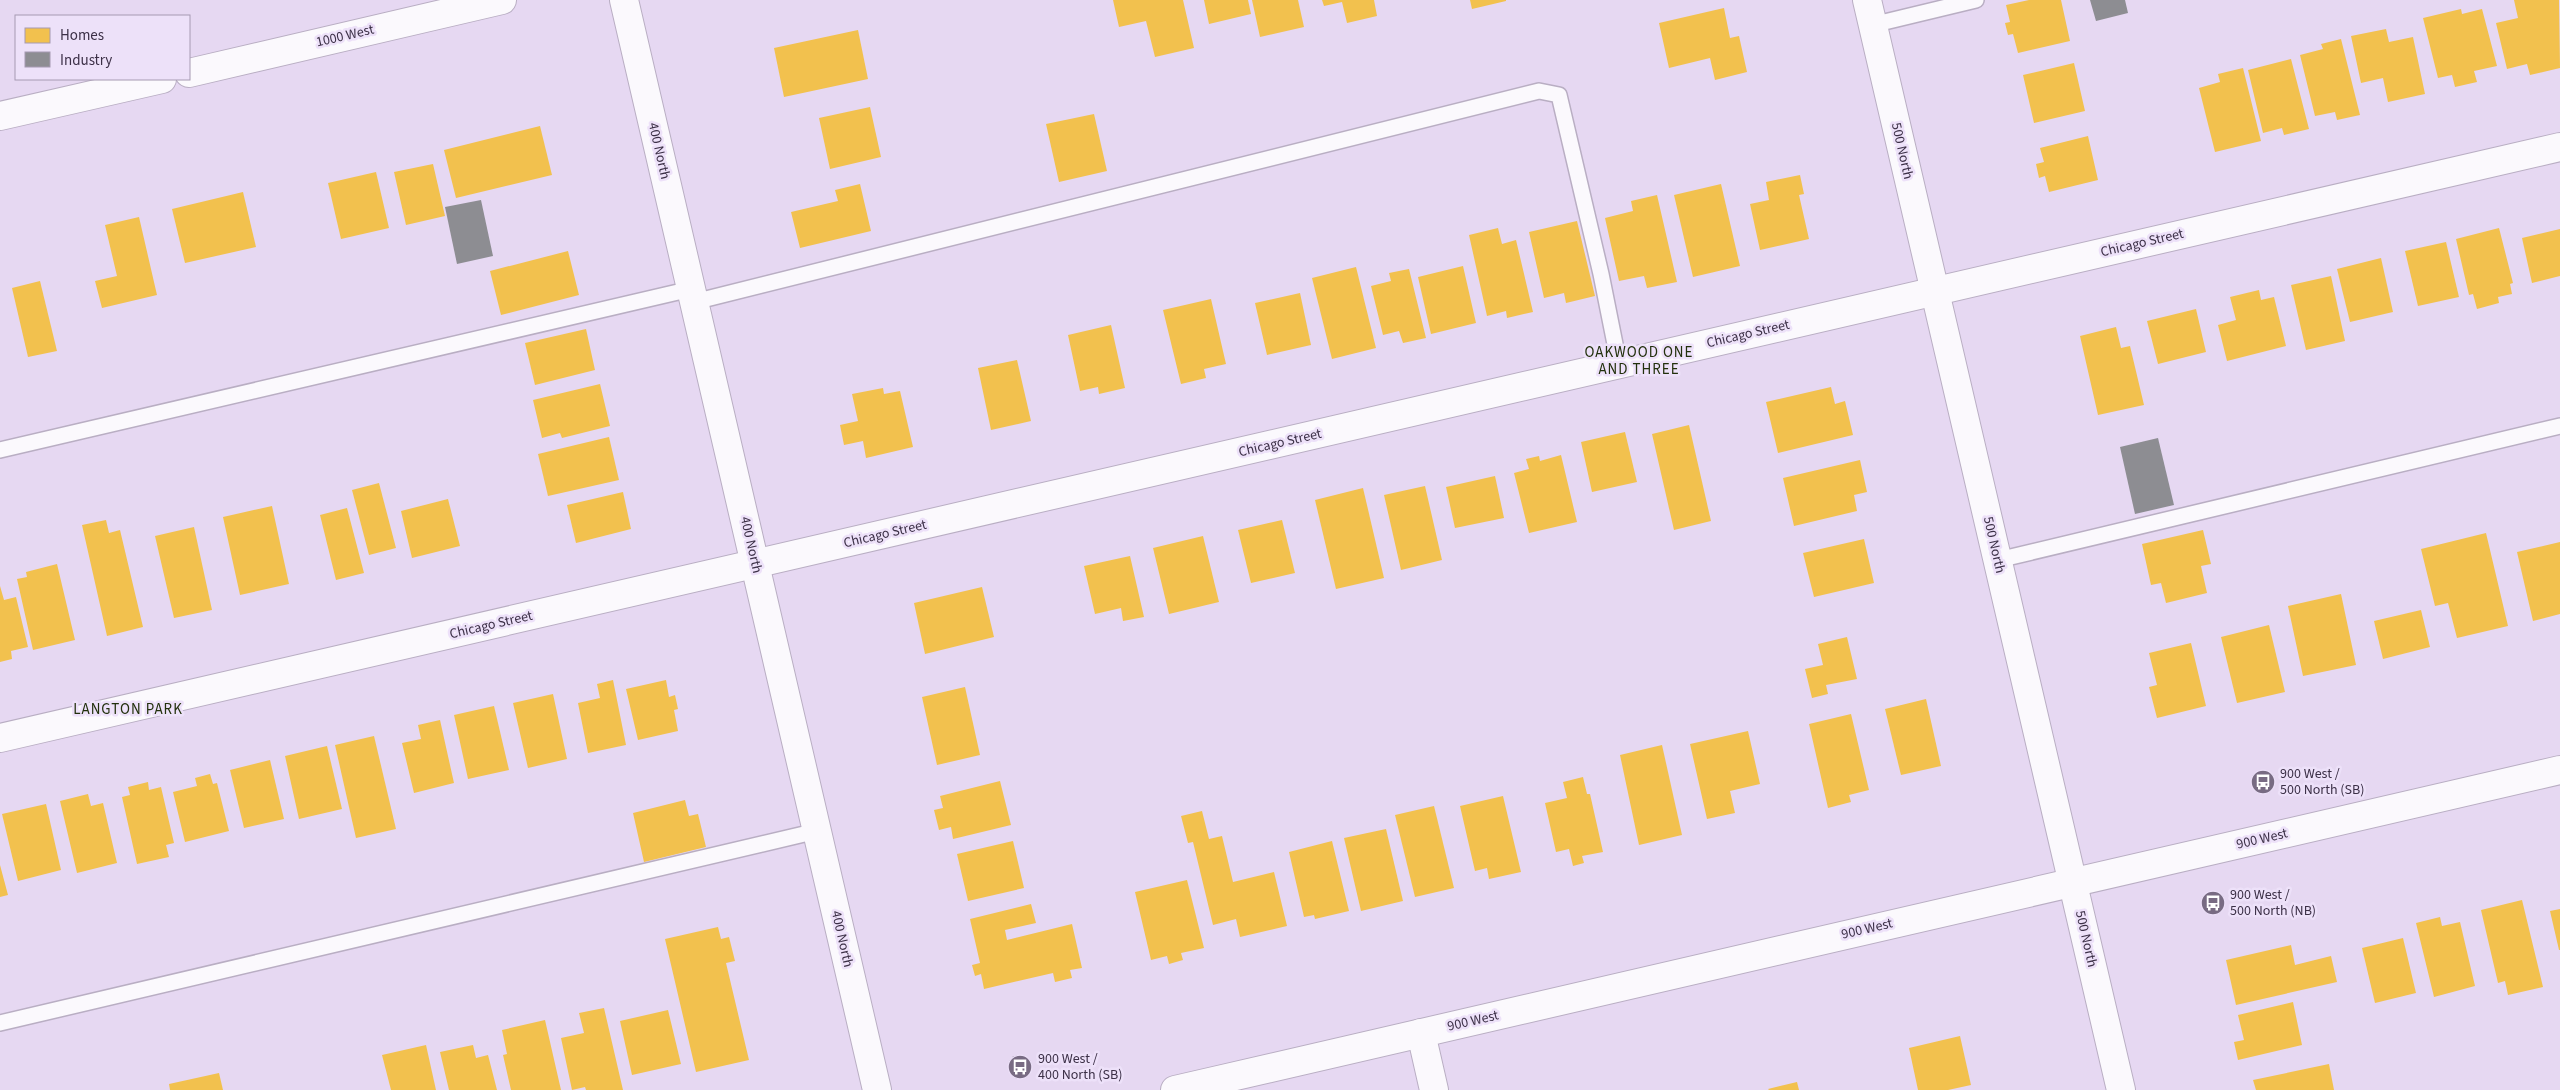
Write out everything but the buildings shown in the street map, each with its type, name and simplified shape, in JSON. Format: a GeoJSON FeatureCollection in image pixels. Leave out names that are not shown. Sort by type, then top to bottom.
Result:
{"type":"FeatureCollection","features":[{"type":"Feature","properties":{"kind":"street","name":"1000 West"},"geometry":{"type":"LineString","coordinates":[[190,73],[502,0]]}},
{"type":"Feature","properties":{"kind":"street","name":"400 North"},"geometry":{"type":"LineString","coordinates":[[624,0],[877,1090]]}},
{"type":"Feature","properties":{"kind":"street","name":"500 North"},"geometry":{"type":"LineString","coordinates":[[1869,12],[2121,1090]]}},
{"type":"Feature","properties":{"kind":"street"},"geometry":{"type":"LineString","coordinates":[[0,116],[158,80]]}},
{"type":"Feature","properties":{"kind":"street","name":"Chicago Street"},"geometry":{"type":"LineString","coordinates":[[0,738],[2560,147]]}},
{"type":"Feature","properties":{"kind":"street","name":"900 West"},"geometry":{"type":"LineString","coordinates":[[1175,1090],[2560,770]]}},
{"type":"Feature","properties":{"kind":"street"},"geometry":{"type":"LineString","coordinates":[[1421,1033],[1434,1090]]}},
{"type":"Feature","properties":{"kind":"lane"},"geometry":{"type":"LineString","coordinates":[[1869,12],[1976,0]]}},
{"type":"Feature","properties":{"kind":"lane"},"geometry":{"type":"LineString","coordinates":[[0,450],[692,296],[1539,91],[1559,95],[1602,274],[1619,364]]}},
{"type":"Feature","properties":{"kind":"lane"},"geometry":{"type":"LineString","coordinates":[[1998,560],[2560,426]]}},
{"type":"Feature","properties":{"kind":"lane"},"geometry":{"type":"LineString","coordinates":[[0,1023],[817,831]]}},
{"type":"Feature","properties":{"kind":"place","name":"900 West / 500 North (SB)"},"geometry":{"type":"Point","coordinates":[2263,782]}},
{"type":"Feature","properties":{"kind":"place","name":"900 West / 500 North (NB)"},"geometry":{"type":"Point","coordinates":[2213,903]}},
{"type":"Feature","properties":{"kind":"place","name":"900 West / 400 North (SB)"},"geometry":{"type":"Point","coordinates":[1020,1067]}},
{"type":"Feature","properties":{"kind":"district","name":"OAKWOOD ONE AND THREE"},"geometry":{"type":"Point","coordinates":[1639,360]}},
{"type":"Feature","properties":{"kind":"district","name":"LANGTON PARK"},"geometry":{"type":"Point","coordinates":[128,709]}}]}
